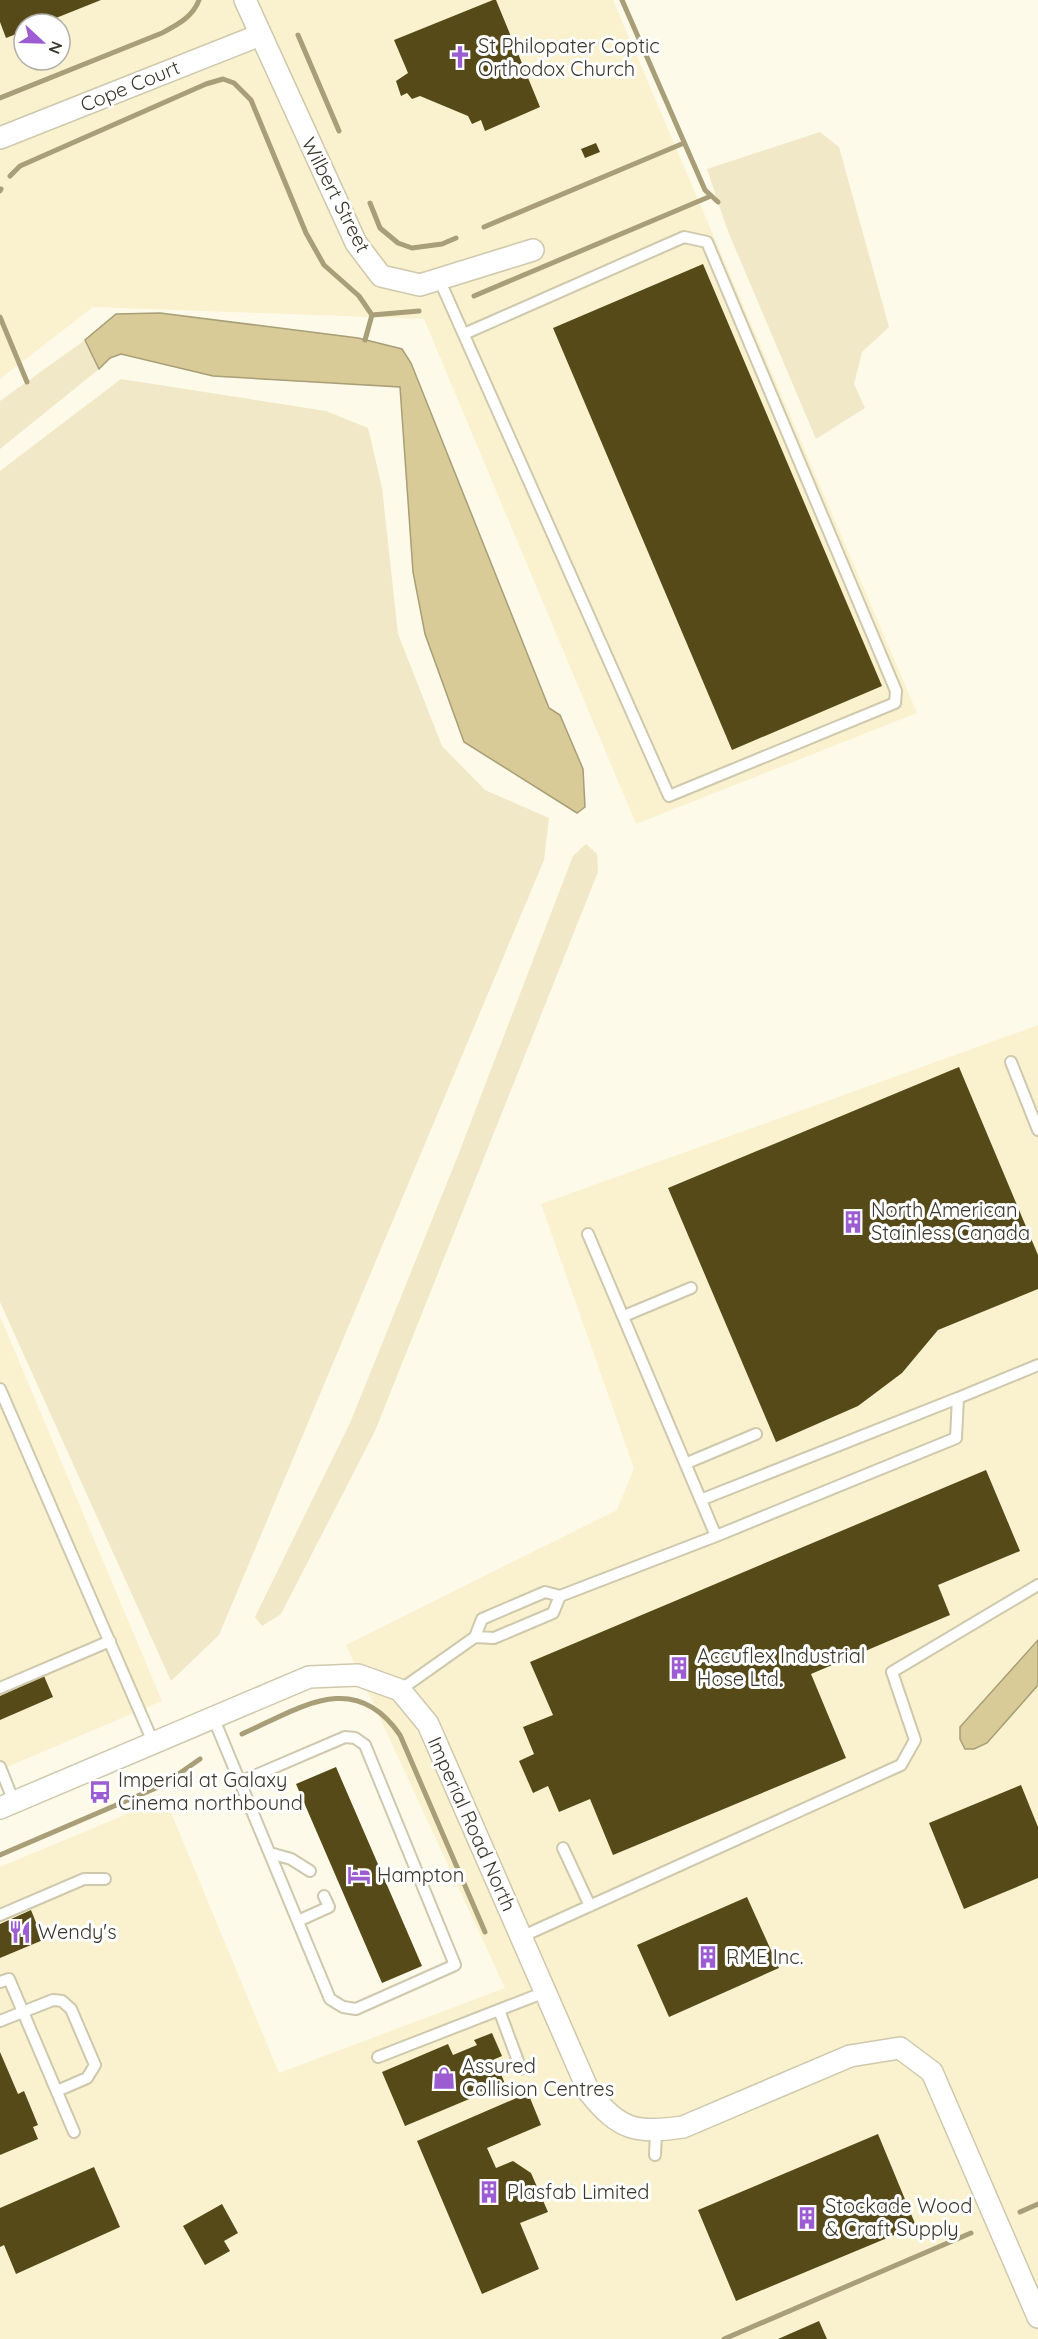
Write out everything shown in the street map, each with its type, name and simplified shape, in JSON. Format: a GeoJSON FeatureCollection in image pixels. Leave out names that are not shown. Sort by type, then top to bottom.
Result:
{"type":"FeatureCollection","features":[{"type":"Feature","properties":{"kind":"street","name":"Wilbert Street"},"geometry":{"type":"LineString","coordinates":[[245,0],[356,243],[381,276],[420,285],[533,250]]}},
{"type":"Feature","properties":{"kind":"street","name":"Cope Court"},"geometry":{"type":"LineString","coordinates":[[0,138],[260,35]]}},
{"type":"Feature","properties":{"kind":"street"},"geometry":{"type":"LineString","coordinates":[[7,1805],[309,1677],[358,1675],[400,1690]]}},
{"type":"Feature","properties":{"kind":"street","name":"Imperial Road North"},"geometry":{"type":"LineString","coordinates":[[400,1690],[428,1724],[589,2092],[606,2114],[630,2128],[656,2131],[684,2127],[850,2056],[900,2048],[932,2072],[1038,2318]]}},
{"type":"Feature","properties":{"kind":"lane"},"geometry":{"type":"LineString","coordinates":[[439,279],[669,796],[894,703],[896,691],[707,242],[684,237],[464,334]]}},
{"type":"Feature","properties":{"kind":"lane"},"geometry":{"type":"LineString","coordinates":[[1011,1062],[1038,1130]]}},
{"type":"Feature","properties":{"kind":"lane"},"geometry":{"type":"LineString","coordinates":[[588,1234],[703,1499],[716,1536]]}},
{"type":"Feature","properties":{"kind":"lane"},"geometry":{"type":"LineString","coordinates":[[624,1316],[691,1288]]}},
{"type":"Feature","properties":{"kind":"lane"},"geometry":{"type":"LineString","coordinates":[[703,1499],[1038,1365]]}},
{"type":"Feature","properties":{"kind":"lane"},"geometry":{"type":"LineString","coordinates":[[0,1389],[153,1742]]}},
{"type":"Feature","properties":{"kind":"lane"},"geometry":{"type":"LineString","coordinates":[[400,1690],[475,1637],[482,1619],[545,1592],[560,1596],[716,1536],[956,1438],[958,1398]]}},
{"type":"Feature","properties":{"kind":"lane"},"geometry":{"type":"LineString","coordinates":[[687,1463],[756,1434]]}},
{"type":"Feature","properties":{"kind":"lane"},"geometry":{"type":"LineString","coordinates":[[521,1937],[900,1765],[915,1740],[892,1672],[1038,1585]]}},
{"type":"Feature","properties":{"kind":"lane"},"geometry":{"type":"LineString","coordinates":[[475,1637],[494,1638],[553,1613],[560,1596]]}},
{"type":"Feature","properties":{"kind":"lane"},"geometry":{"type":"LineString","coordinates":[[0,1688],[110,1641]]}},
{"type":"Feature","properties":{"kind":"lane"},"geometry":{"type":"LineString","coordinates":[[213,1717],[330,1999],[343,2007],[356,2009],[455,1965],[364,1745],[355,1738],[345,1737],[240,1782]]}},
{"type":"Feature","properties":{"kind":"lane"},"geometry":{"type":"LineString","coordinates":[[0,1767],[7,1805]]}},
{"type":"Feature","properties":{"kind":"lane"},"geometry":{"type":"LineString","coordinates":[[563,1848],[590,1906]]}},
{"type":"Feature","properties":{"kind":"lane"},"geometry":{"type":"LineString","coordinates":[[270,1853],[291,1859],[310,1870]]}},
{"type":"Feature","properties":{"kind":"lane"},"geometry":{"type":"LineString","coordinates":[[0,1915],[84,1879],[105,1879]]}},
{"type":"Feature","properties":{"kind":"lane"},"geometry":{"type":"LineString","coordinates":[[298,1921],[329,1907],[324,1896]]}},
{"type":"Feature","properties":{"kind":"lane"},"geometry":{"type":"LineString","coordinates":[[0,1982],[9,1978],[74,2132]]}},
{"type":"Feature","properties":{"kind":"lane"},"geometry":{"type":"LineString","coordinates":[[378,2057],[545,1992]]}},
{"type":"Feature","properties":{"kind":"lane"},"geometry":{"type":"LineString","coordinates":[[0,2021],[53,2000],[62,2001],[72,2009],[94,2065],[87,2078],[57,2091]]}},
{"type":"Feature","properties":{"kind":"lane"},"geometry":{"type":"LineString","coordinates":[[500,2010],[521,2069]]}},
{"type":"Feature","properties":{"kind":"lane"},"geometry":{"type":"LineString","coordinates":[[655,2155],[656,2131]]}},
{"type":"Feature","properties":{"kind":"shaded area"},"geometry":{"type":"Polygon","coordinates":[[[0,0],[613,0],[917,713],[636,824],[424,319],[93,307],[0,379],[0,0]]]}},
{"type":"Feature","properties":{"kind":"shaded area"},"geometry":{"type":"Polygon","coordinates":[[[820,132],[839,147],[889,327],[862,352],[854,384],[865,408],[816,439],[727,229],[707,169],[820,132]]]}},
{"type":"Feature","properties":{"kind":"shaded area"},"geometry":{"type":"Polygon","coordinates":[[[160,313],[358,338],[402,349],[411,363],[549,708],[560,715],[583,769],[585,807],[577,813],[464,742],[425,634],[413,572],[400,387],[213,376],[121,354],[110,358],[99,369],[85,340],[116,314],[160,313]]]}},
{"type":"Feature","properties":{"kind":"shaded area"},"geometry":{"type":"Polygon","coordinates":[[[85,340],[99,369],[0,449],[0,401],[85,340]]]}},
{"type":"Feature","properties":{"kind":"shaded area"},"geometry":{"type":"Polygon","coordinates":[[[121,379],[326,411],[368,428],[382,488],[398,634],[442,746],[485,790],[549,818],[544,860],[219,1635],[171,1681],[0,1302],[0,471],[121,379]]]}},
{"type":"Feature","properties":{"kind":"shaded area"},"geometry":{"type":"Polygon","coordinates":[[[586,844],[597,854],[598,872],[375,1431],[281,1614],[262,1626],[255,1617],[350,1423],[457,1158],[573,856],[586,844]]]}},
{"type":"Feature","properties":{"kind":"shaded area"},"geometry":{"type":"Polygon","coordinates":[[[1038,1025],[1038,2339],[0,2339],[0,1867],[165,1798],[279,2073],[505,1988],[346,1645],[617,1510],[634,1468],[541,1204],[1038,1025]]]}},
{"type":"Feature","properties":{"kind":"shaded area"},"geometry":{"type":"Polygon","coordinates":[[[0,1316],[162,1701],[0,1770],[0,1316]]]}},
{"type":"Feature","properties":{"kind":"shaded area"},"geometry":{"type":"Polygon","coordinates":[[[1038,1640],[1038,1685],[987,1743],[974,1749],[965,1749],[960,1739],[960,1727],[1038,1640]]]}},
{"type":"Feature","properties":{"kind":"building"},"geometry":{"type":"Polygon","coordinates":[[[0,0],[101,0],[71,12],[12,12],[12,36],[6,38],[0,22],[0,0]]]}},
{"type":"Feature","properties":{"kind":"building","name":"St Philopater Coptic Orthodox Church"},"geometry":{"type":"Polygon","coordinates":[[[496,0],[540,107],[485,131],[481,120],[472,124],[468,116],[420,96],[412,99],[407,93],[401,96],[396,81],[408,73],[394,40],[496,0]]]}},
{"type":"Feature","properties":{"kind":"building"},"geometry":{"type":"Polygon","coordinates":[[[596,143],[600,152],[585,158],[581,149],[596,143]]]}},
{"type":"Feature","properties":{"kind":"building"},"geometry":{"type":"Polygon","coordinates":[[[703,264],[882,686],[732,750],[553,328],[703,264]]]}},
{"type":"Feature","properties":{"kind":"building","name":"North American Stainless Canada"},"geometry":{"type":"Polygon","coordinates":[[[959,1067],[1038,1255],[1038,1289],[938,1330],[902,1373],[858,1406],[776,1442],[668,1188],[959,1067]]]}},
{"type":"Feature","properties":{"kind":"building","name":"Accuflex Industrial Hose Ltd."},"geometry":{"type":"Polygon","coordinates":[[[986,1470],[1020,1551],[938,1585],[950,1615],[811,1674],[846,1758],[613,1855],[590,1799],[559,1812],[548,1786],[533,1793],[519,1761],[534,1754],[523,1727],[553,1715],[530,1662],[986,1470]]]}},
{"type":"Feature","properties":{"kind":"building"},"geometry":{"type":"Polygon","coordinates":[[[44,1676],[53,1697],[0,1720],[0,1696],[44,1676]]]}},
{"type":"Feature","properties":{"kind":"building","name":"Hampton"},"geometry":{"type":"Polygon","coordinates":[[[336,1767],[422,1966],[382,1983],[296,1784],[336,1767]]]}},
{"type":"Feature","properties":{"kind":"building"},"geometry":{"type":"Polygon","coordinates":[[[1021,1785],[1038,1827],[1038,1878],[964,1909],[929,1823],[1021,1785]]]}},
{"type":"Feature","properties":{"kind":"building","name":"RME Inc."},"geometry":{"type":"Polygon","coordinates":[[[747,1897],[779,1968],[669,2017],[637,1945],[747,1897]]]}},
{"type":"Feature","properties":{"kind":"building","name":"Wendy's"},"geometry":{"type":"Polygon","coordinates":[[[31,1910],[43,1940],[0,1958],[0,1924],[31,1910]]]}},
{"type":"Feature","properties":{"kind":"building","name":"Assured Collision Centres"},"geometry":{"type":"Polygon","coordinates":[[[492,2033],[502,2056],[495,2059],[505,2084],[405,2126],[382,2072],[448,2044],[453,2055],[477,2045],[474,2040],[492,2033]]]}},
{"type":"Feature","properties":{"kind":"building"},"geometry":{"type":"Polygon","coordinates":[[[0,2052],[18,2094],[24,2091],[38,2125],[33,2127],[38,2139],[0,2155],[0,2052]]]}},
{"type":"Feature","properties":{"kind":"building","name":"Plasfab Limited"},"geometry":{"type":"Polygon","coordinates":[[[528,2093],[541,2125],[487,2148],[496,2168],[513,2161],[531,2173],[548,2212],[520,2223],[539,2269],[482,2294],[417,2141],[528,2093]]]}},
{"type":"Feature","properties":{"kind":"building","name":"Stockade Wood & Craft Supply"},"geometry":{"type":"Polygon","coordinates":[[[878,2134],[916,2226],[736,2301],[698,2210],[878,2134]]]}},
{"type":"Feature","properties":{"kind":"building"},"geometry":{"type":"Polygon","coordinates":[[[94,2167],[120,2227],[16,2274],[4,2245],[0,2247],[0,2208],[94,2167]]]}},
{"type":"Feature","properties":{"kind":"building"},"geometry":{"type":"Polygon","coordinates":[[[222,2204],[238,2233],[224,2241],[230,2251],[205,2265],[183,2226],[222,2204]]]}},
{"type":"Feature","properties":{"kind":"building"},"geometry":{"type":"Polygon","coordinates":[[[819,2321],[827,2339],[778,2339],[819,2321]]]}},
{"type":"Feature","properties":{"kind":"waterway"},"geometry":{"type":"LineString","coordinates":[[0,98],[162,33],[189,16],[199,0]]}},
{"type":"Feature","properties":{"kind":"waterway"},"geometry":{"type":"LineString","coordinates":[[622,0],[705,190],[718,202]]}},
{"type":"Feature","properties":{"kind":"waterway"},"geometry":{"type":"LineString","coordinates":[[298,35],[339,131]]}},
{"type":"Feature","properties":{"kind":"waterway"},"geometry":{"type":"LineString","coordinates":[[10,176],[20,166],[206,84],[223,79],[234,83],[251,100],[306,233],[324,265],[359,296],[372,315],[419,311]]}},
{"type":"Feature","properties":{"kind":"waterway"},"geometry":{"type":"LineString","coordinates":[[484,227],[684,143]]}},
{"type":"Feature","properties":{"kind":"waterway"},"geometry":{"type":"LineString","coordinates":[[474,296],[711,196]]}},
{"type":"Feature","properties":{"kind":"waterway"},"geometry":{"type":"LineString","coordinates":[[370,203],[380,228],[398,243],[412,248],[442,244],[456,238]]}},
{"type":"Feature","properties":{"kind":"waterway"},"geometry":{"type":"LineString","coordinates":[[365,340],[372,315]]}},
{"type":"Feature","properties":{"kind":"waterway"},"geometry":{"type":"LineString","coordinates":[[0,317],[27,382]]}},
{"type":"Feature","properties":{"kind":"waterway"},"geometry":{"type":"LineString","coordinates":[[242,1734],[284,1714],[325,1700],[345,1699],[364,1703],[382,1715],[400,1735],[485,1932]]}},
{"type":"Feature","properties":{"kind":"waterway"},"geometry":{"type":"LineString","coordinates":[[0,1855],[163,1785],[200,1759]]}},
{"type":"Feature","properties":{"kind":"waterway"},"geometry":{"type":"LineString","coordinates":[[1020,2212],[1038,2204]]}},
{"type":"Feature","properties":{"kind":"waterway"},"geometry":{"type":"LineString","coordinates":[[724,2339],[971,2233]]}},
{"type":"Feature","properties":{"kind":"place","name":"St Philopater Coptic Orthodox Church"},"geometry":{"type":"Point","coordinates":[460,57]}},
{"type":"Feature","properties":{"kind":"place","name":"North American Stainless Canada"},"geometry":{"type":"Point","coordinates":[853,1222]}},
{"type":"Feature","properties":{"kind":"place","name":"Accuflex Industrial Hose Ltd."},"geometry":{"type":"Point","coordinates":[679,1668]}},
{"type":"Feature","properties":{"kind":"place","name":"Imperial at Galaxy Cinema northbound"},"geometry":{"type":"Point","coordinates":[100,1792]}},
{"type":"Feature","properties":{"kind":"place","name":"Hampton"},"geometry":{"type":"Point","coordinates":[359,1875]}},
{"type":"Feature","properties":{"kind":"place","name":"Wendy's"},"geometry":{"type":"Point","coordinates":[20,1932]}},
{"type":"Feature","properties":{"kind":"place","name":"RME Inc."},"geometry":{"type":"Point","coordinates":[708,1957]}},
{"type":"Feature","properties":{"kind":"place","name":"Assured Collision Centres"},"geometry":{"type":"Point","coordinates":[444,2078]}},
{"type":"Feature","properties":{"kind":"place","name":"Plasfab Limited"},"geometry":{"type":"Point","coordinates":[489,2192]}},
{"type":"Feature","properties":{"kind":"place","name":"Stockade Wood & Craft Supply"},"geometry":{"type":"Point","coordinates":[807,2218]}}]}
